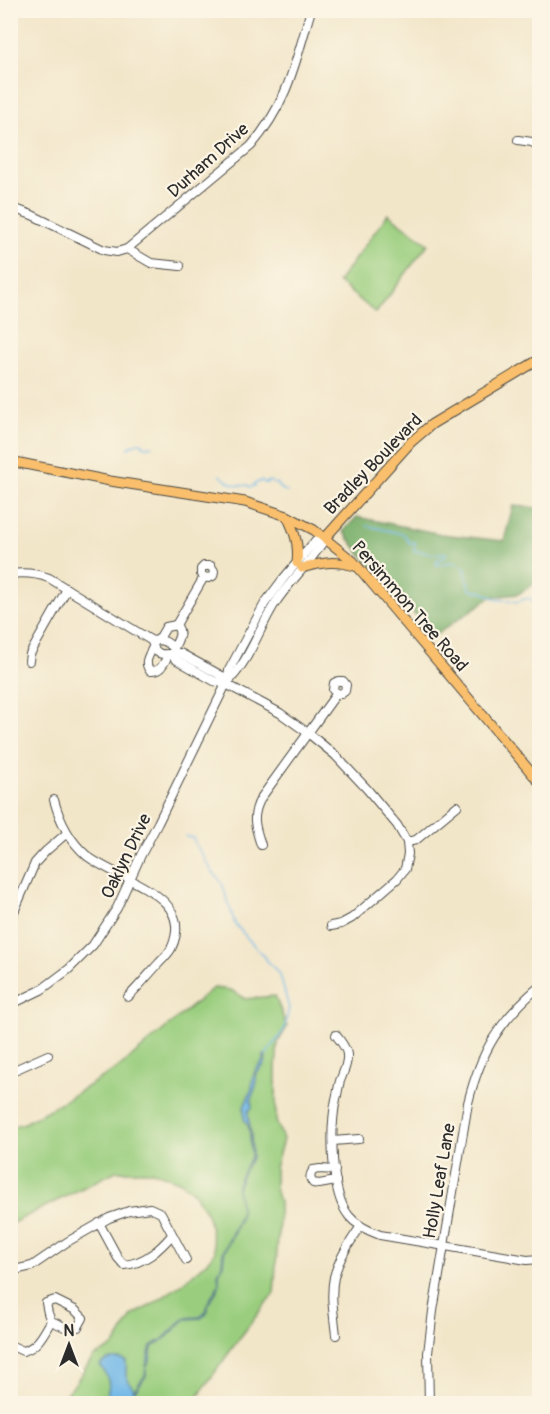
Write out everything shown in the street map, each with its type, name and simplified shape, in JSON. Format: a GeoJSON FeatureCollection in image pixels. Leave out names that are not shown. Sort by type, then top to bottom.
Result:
{"type":"FeatureCollection","features":[{"type":"Feature","properties":{"kind":"main road","name":"Bradley Boulevard"},"geometry":{"type":"LineString","coordinates":[[325,538],[411,442],[432,424],[540,359]]}},
{"type":"Feature","properties":{"kind":"main road","name":"Persimmon Tree Road"},"geometry":{"type":"LineString","coordinates":[[10,461],[110,481],[245,502],[287,516],[314,530],[353,561],[540,783]]}},
{"type":"Feature","properties":{"kind":"main road"},"geometry":{"type":"LineString","coordinates":[[287,516],[296,534],[299,566],[322,562],[343,562],[358,567]]}},
{"type":"Feature","properties":{"kind":"street","name":"Durham Drive"},"geometry":{"type":"LineString","coordinates":[[127,249],[251,146],[263,131],[282,100],[290,80],[311,10]]}},
{"type":"Feature","properties":{"kind":"street"},"geometry":{"type":"LineString","coordinates":[[518,140],[532,142],[540,147]]}},
{"type":"Feature","properties":{"kind":"street"},"geometry":{"type":"LineString","coordinates":[[10,207],[32,215],[104,250],[117,252],[127,249],[151,263],[180,266]]}},
{"type":"Feature","properties":{"kind":"street","name":"Oaklyn Drive"},"geometry":{"type":"LineString","coordinates":[[10,1005],[40,990],[69,969],[93,945],[117,908],[226,684],[229,670],[265,603],[299,566],[316,540],[325,538]]}},
{"type":"Feature","properties":{"kind":"street"},"geometry":{"type":"LineString","coordinates":[[10,573],[36,573],[49,578],[155,643],[160,654],[180,653],[222,676],[226,684],[280,713],[308,733],[334,755],[367,789],[397,825],[407,843],[405,869],[397,879],[352,918],[331,926]]}},
{"type":"Feature","properties":{"kind":"street"},"geometry":{"type":"LineString","coordinates":[[176,625],[204,577]]}},
{"type":"Feature","properties":{"kind":"street"},"geometry":{"type":"LineString","coordinates":[[29,661],[30,654],[67,589]]}},
{"type":"Feature","properties":{"kind":"street"},"geometry":{"type":"LineString","coordinates":[[176,625],[180,634],[172,652],[160,669],[155,672],[150,671],[146,666],[146,661],[155,643],[166,627],[176,625]]}},
{"type":"Feature","properties":{"kind":"street"},"geometry":{"type":"LineString","coordinates":[[155,643],[167,642],[172,652]]}},
{"type":"Feature","properties":{"kind":"street"},"geometry":{"type":"LineString","coordinates":[[261,845],[254,823],[256,806],[336,693]]}},
{"type":"Feature","properties":{"kind":"street"},"geometry":{"type":"LineString","coordinates":[[54,800],[59,818],[73,843],[88,856],[160,896],[170,908],[176,922],[176,936],[170,951],[128,997]]}},
{"type":"Feature","properties":{"kind":"street"},"geometry":{"type":"LineString","coordinates":[[407,843],[416,840],[457,806]]}},
{"type":"Feature","properties":{"kind":"street"},"geometry":{"type":"LineString","coordinates":[[10,921],[35,863],[67,833]]}},
{"type":"Feature","properties":{"kind":"street","name":"Holly Leaf Lane"},"geometry":{"type":"LineString","coordinates":[[429,1404],[428,1353],[443,1246],[474,1077],[484,1054],[504,1021],[520,1002],[540,986]]}},
{"type":"Feature","properties":{"kind":"street"},"geometry":{"type":"LineString","coordinates":[[336,1035],[346,1050],[347,1063],[340,1081],[332,1129],[336,1181],[340,1200],[354,1222],[380,1235],[527,1260],[540,1259]]}},
{"type":"Feature","properties":{"kind":"street"},"geometry":{"type":"LineString","coordinates":[[10,1072],[48,1055]]}},
{"type":"Feature","properties":{"kind":"street"},"geometry":{"type":"LineString","coordinates":[[333,1141],[360,1139]]}},
{"type":"Feature","properties":{"kind":"street"},"geometry":{"type":"LineString","coordinates":[[335,1170],[313,1170],[310,1180],[319,1184],[336,1181]]}},
{"type":"Feature","properties":{"kind":"street"},"geometry":{"type":"LineString","coordinates":[[10,1271],[32,1266],[67,1242],[109,1218],[129,1211],[150,1208],[161,1213],[186,1260]]}},
{"type":"Feature","properties":{"kind":"street"},"geometry":{"type":"LineString","coordinates":[[99,1223],[124,1265],[146,1259],[162,1247],[172,1235]]}},
{"type":"Feature","properties":{"kind":"street"},"geometry":{"type":"LineString","coordinates":[[336,1335],[332,1308],[334,1278],[343,1254],[361,1226]]}},
{"type":"Feature","properties":{"kind":"street"},"geometry":{"type":"LineString","coordinates":[[10,1345],[24,1351],[31,1349],[42,1337],[51,1321],[46,1303],[55,1300],[75,1310],[83,1318],[78,1327],[67,1328],[51,1321]]}},
{"type":"Feature","properties":{"kind":"green space"},"geometry":{"type":"Polygon","coordinates":[[[388,214],[428,244],[376,313],[338,282],[388,214]]]}},
{"type":"Feature","properties":{"kind":"green space"},"geometry":{"type":"Polygon","coordinates":[[[513,506],[539,508],[539,581],[518,594],[491,597],[434,636],[363,557],[343,531],[357,517],[441,534],[504,541],[513,506]]]}},
{"type":"Feature","properties":{"kind":"green space"},"geometry":{"type":"Polygon","coordinates":[[[213,988],[231,990],[245,999],[275,996],[287,1027],[278,1042],[276,1068],[276,1121],[283,1139],[275,1168],[279,1221],[274,1294],[193,1403],[55,1403],[72,1388],[93,1357],[113,1347],[132,1316],[183,1283],[215,1252],[208,1216],[195,1194],[181,1182],[153,1171],[116,1171],[11,1224],[10,1127],[25,1123],[121,1066],[213,988]]]}},
{"type":"Feature","properties":{"kind":"water"},"geometry":{"type":"Polygon","coordinates":[[[266,1055],[265,1064],[257,1073],[256,1086],[251,1099],[252,1108],[248,1113],[251,1134],[252,1158],[245,1169],[251,1157],[250,1134],[244,1119],[244,1107],[252,1088],[255,1071],[266,1055]]]}},
{"type":"Feature","properties":{"kind":"water"},"geometry":{"type":"Polygon","coordinates":[[[241,1211],[240,1218],[224,1253],[219,1284],[218,1274],[223,1253],[241,1211]]]}},
{"type":"Feature","properties":{"kind":"water"},"geometry":{"type":"Polygon","coordinates":[[[219,1284],[205,1315],[201,1318],[185,1319],[167,1337],[152,1347],[150,1360],[146,1367],[151,1346],[162,1340],[185,1318],[200,1317],[207,1310],[207,1305],[219,1284]]]}},
{"type":"Feature","properties":{"kind":"water"},"geometry":{"type":"Polygon","coordinates":[[[112,1359],[126,1361],[126,1376],[134,1390],[145,1376],[146,1367],[146,1376],[134,1392],[135,1396],[131,1403],[98,1403],[106,1395],[109,1386],[100,1365],[102,1363],[112,1359]]]}},
{"type":"Feature","properties":{"kind":"waterway"},"geometry":{"type":"LineString","coordinates":[[128,448],[137,443],[142,443],[145,447],[152,446]]}},
{"type":"Feature","properties":{"kind":"waterway"},"geometry":{"type":"LineString","coordinates":[[220,475],[233,484],[249,487],[261,481],[266,483],[270,481],[277,483],[278,487],[287,492]]}},
{"type":"Feature","properties":{"kind":"waterway"},"geometry":{"type":"LineString","coordinates":[[367,526],[404,534],[409,543],[415,542],[414,551],[432,554],[446,553],[445,557],[436,561],[437,565],[452,562],[466,569],[470,590],[482,592],[499,600],[518,602],[530,598],[532,602],[540,599]]}},
{"type":"Feature","properties":{"kind":"waterway"},"geometry":{"type":"LineString","coordinates":[[185,836],[193,838],[212,871],[222,883],[235,924],[280,975],[289,1008],[284,1030],[266,1055]]}}]}
